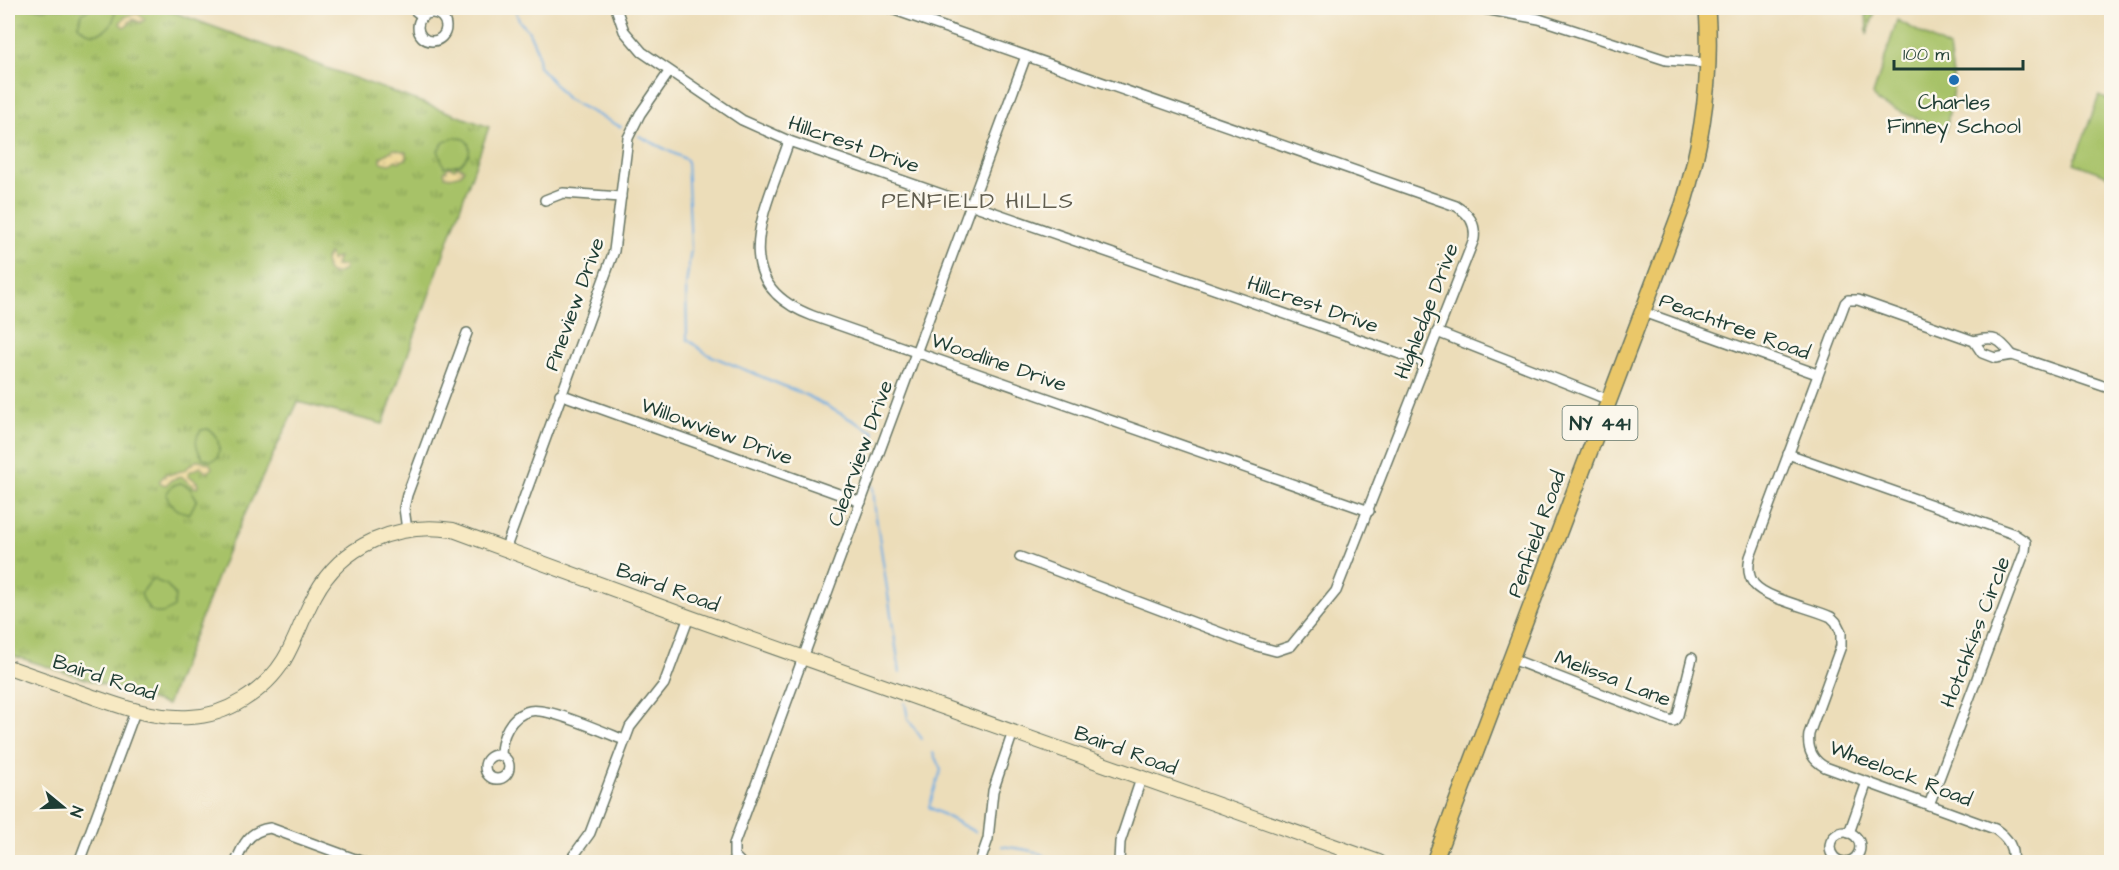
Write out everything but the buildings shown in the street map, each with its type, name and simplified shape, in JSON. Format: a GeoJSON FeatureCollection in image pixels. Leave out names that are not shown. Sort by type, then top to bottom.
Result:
{"type":"FeatureCollection","features":[{"type":"Feature","properties":{"kind":"main road","name":"Penfield Road"},"geometry":{"type":"LineString","coordinates":[[1434,862],[1643,312],[1695,168],[1705,116],[1708,63],[1707,8]]}},
{"type":"Feature","properties":{"kind":"street"},"geometry":{"type":"LineString","coordinates":[[412,8],[422,16]]}},
{"type":"Feature","properties":{"kind":"street","name":"Hillcrest Drive"},"geometry":{"type":"LineString","coordinates":[[616,8],[624,32],[642,52],[742,120],[789,141],[1426,363]]}},
{"type":"Feature","properties":{"kind":"street","name":"Highledge Drive"},"geometry":{"type":"LineString","coordinates":[[889,8],[1445,202],[1465,212],[1473,225],[1474,239],[1369,512],[1336,591],[1296,642],[1281,650],[1253,645],[1020,557]]}},
{"type":"Feature","properties":{"kind":"street"},"geometry":{"type":"LineString","coordinates":[[1479,8],[1547,21],[1666,60],[1708,63]]}},
{"type":"Feature","properties":{"kind":"street","name":"Clearview Drive"},"geometry":{"type":"LineString","coordinates":[[740,862],[734,856],[734,844],[1026,56]]}},
{"type":"Feature","properties":{"kind":"street","name":"Pineview Drive"},"geometry":{"type":"LineString","coordinates":[[505,550],[614,251],[628,138],[640,114],[669,72]]}},
{"type":"Feature","properties":{"kind":"street","name":"Woodline Drive"},"geometry":{"type":"LineString","coordinates":[[789,141],[757,243],[759,265],[768,285],[782,300],[799,311],[1369,512]]}},
{"type":"Feature","properties":{"kind":"street"},"geometry":{"type":"LineString","coordinates":[[545,200],[562,193],[621,197]]}},
{"type":"Feature","properties":{"kind":"street","name":"Peachtree Road"},"geometry":{"type":"LineString","coordinates":[[1643,312],[1817,374],[1845,303],[1853,298],[1974,341],[1989,337],[2002,342],[2012,355]]}},
{"type":"Feature","properties":{"kind":"street"},"geometry":{"type":"LineString","coordinates":[[1437,332],[1609,400]]}},
{"type":"Feature","properties":{"kind":"street"},"geometry":{"type":"LineString","coordinates":[[407,530],[404,508],[407,495],[467,333]]}},
{"type":"Feature","properties":{"kind":"street","name":"Peachtree Road"},"geometry":{"type":"LineString","coordinates":[[1974,341],[1982,353],[1995,358],[2012,355],[2112,389]]}},
{"type":"Feature","properties":{"kind":"street","name":"Wheelock Road"},"geometry":{"type":"LineString","coordinates":[[1817,374],[1750,557],[1749,574],[1754,583],[1763,591],[1831,617],[1839,627],[1842,638],[1841,646],[1809,734],[1809,747],[1814,759],[1820,764],[1988,826],[2004,835],[2012,849],[2012,862]]}},
{"type":"Feature","properties":{"kind":"street","name":"Willowview Drive"},"geometry":{"type":"LineString","coordinates":[[561,394],[861,502]]}},
{"type":"Feature","properties":{"kind":"street","name":"Hotchkiss Circle"},"geometry":{"type":"LineString","coordinates":[[1788,454],[2014,534],[2026,542],[2025,551],[1929,805]]}},
{"type":"Feature","properties":{"kind":"street","name":"Baird Road"},"geometry":{"type":"LineString","coordinates":[[8,667],[135,712],[164,717],[193,717],[210,714],[248,697],[270,679],[282,663],[316,592],[340,560],[366,543],[407,530],[432,527],[453,530],[688,617],[1013,732],[1343,856],[1379,862]]}},
{"type":"Feature","properties":{"kind":"street"},"geometry":{"type":"LineString","coordinates":[[568,862],[590,833],[624,740],[638,715],[664,684],[688,617]]}},
{"type":"Feature","properties":{"kind":"street","name":"Melissa Lane"},"geometry":{"type":"LineString","coordinates":[[1512,659],[1674,721],[1678,715],[1692,658]]}},
{"type":"Feature","properties":{"kind":"street"},"geometry":{"type":"LineString","coordinates":[[501,755],[501,746],[508,727],[515,719],[530,711],[548,712],[624,740]]}},
{"type":"Feature","properties":{"kind":"street"},"geometry":{"type":"LineString","coordinates":[[79,862],[135,712]]}},
{"type":"Feature","properties":{"kind":"street"},"geometry":{"type":"LineString","coordinates":[[980,862],[988,839],[993,791],[1013,732]]}},
{"type":"Feature","properties":{"kind":"street"},"geometry":{"type":"LineString","coordinates":[[1119,862],[1120,842],[1141,779]]}},
{"type":"Feature","properties":{"kind":"street"},"geometry":{"type":"LineString","coordinates":[[1850,833],[1867,782]]}},
{"type":"Feature","properties":{"kind":"street"},"geometry":{"type":"LineString","coordinates":[[236,862],[245,841],[253,833],[270,828],[363,862]]}},
{"type":"Feature","properties":{"kind":"green space"},"geometry":{"type":"Polygon","coordinates":[[[8,8],[162,8],[489,127],[383,424],[298,402],[227,552],[167,705],[8,654],[8,8]]]}},
{"type":"Feature","properties":{"kind":"green space"},"geometry":{"type":"Polygon","coordinates":[[[90,8],[112,8],[115,12],[114,19],[107,29],[90,33],[78,25],[82,14],[90,8]]]}},
{"type":"Feature","properties":{"kind":"green space"},"geometry":{"type":"Polygon","coordinates":[[[1866,8],[1876,8],[1867,35],[1866,8]]]}},
{"type":"Feature","properties":{"kind":"green space"},"geometry":{"type":"Polygon","coordinates":[[[1897,20],[1949,48],[1954,83],[1946,131],[1877,102],[1873,95],[1897,20]]]}},
{"type":"Feature","properties":{"kind":"green space"},"geometry":{"type":"Polygon","coordinates":[[[2099,96],[2111,101],[2111,177],[2074,163],[2099,96]]]}},
{"type":"Feature","properties":{"kind":"green space"},"geometry":{"type":"Polygon","coordinates":[[[456,137],[467,142],[469,154],[461,164],[444,167],[438,150],[444,142],[456,137]]]}},
{"type":"Feature","properties":{"kind":"green space"},"geometry":{"type":"Polygon","coordinates":[[[208,429],[217,438],[219,446],[217,458],[211,461],[203,458],[196,444],[201,430],[208,429]]]}},
{"type":"Feature","properties":{"kind":"green space"},"geometry":{"type":"Polygon","coordinates":[[[181,483],[189,487],[197,499],[190,513],[175,508],[166,495],[175,484],[181,483]]]}},
{"type":"Feature","properties":{"kind":"green space"},"geometry":{"type":"Polygon","coordinates":[[[152,579],[167,585],[175,595],[174,607],[168,611],[153,612],[141,594],[152,579]]]}},
{"type":"Feature","properties":{"kind":"sand"},"geometry":{"type":"Polygon","coordinates":[[[136,13],[145,19],[141,23],[133,19],[126,27],[122,26],[120,23],[125,17],[136,13]]]}},
{"type":"Feature","properties":{"kind":"sand"},"geometry":{"type":"Polygon","coordinates":[[[394,149],[406,152],[406,159],[398,162],[396,160],[390,164],[381,162],[381,157],[394,149]]]}},
{"type":"Feature","properties":{"kind":"sand"},"geometry":{"type":"Polygon","coordinates":[[[457,166],[464,169],[461,174],[445,176],[444,172],[449,167],[455,169],[457,166]]]}},
{"type":"Feature","properties":{"kind":"sand"},"geometry":{"type":"Polygon","coordinates":[[[328,254],[331,260],[338,257],[335,266],[344,266],[343,271],[333,275],[327,270],[325,260],[328,254]]]}},
{"type":"Feature","properties":{"kind":"sand"},"geometry":{"type":"Polygon","coordinates":[[[200,460],[210,464],[212,468],[206,473],[201,467],[189,472],[188,475],[197,482],[196,488],[181,476],[166,485],[160,483],[167,473],[169,475],[184,470],[200,460]]]}},
{"type":"Feature","properties":{"kind":"waterway"},"geometry":{"type":"LineString","coordinates":[[518,8],[516,12],[520,22],[528,30],[537,50],[539,66],[567,99],[621,127]]}},
{"type":"Feature","properties":{"kind":"waterway"},"geometry":{"type":"LineString","coordinates":[[639,136],[687,160],[691,249],[686,285],[687,339],[707,354],[808,396],[874,432],[874,440]]}},
{"type":"Feature","properties":{"kind":"waterway"},"geometry":{"type":"LineString","coordinates":[[873,486],[900,673]]}},
{"type":"Feature","properties":{"kind":"waterway"},"geometry":{"type":"LineString","coordinates":[[905,703],[908,719],[922,739]]}},
{"type":"Feature","properties":{"kind":"waterway"},"geometry":{"type":"LineString","coordinates":[[933,753],[941,770],[929,807],[975,832]]}},
{"type":"Feature","properties":{"kind":"waterway"},"geometry":{"type":"LineString","coordinates":[[1002,846],[1035,852],[1051,862]]}},
{"type":"Feature","properties":{"kind":"place","name":"Charles Finney School"},"geometry":{"type":"Point","coordinates":[1954,80]}},
{"type":"Feature","properties":{"kind":"district","name":"PENFIELD HILLS"},"geometry":{"type":"Point","coordinates":[978,200]}}]}
